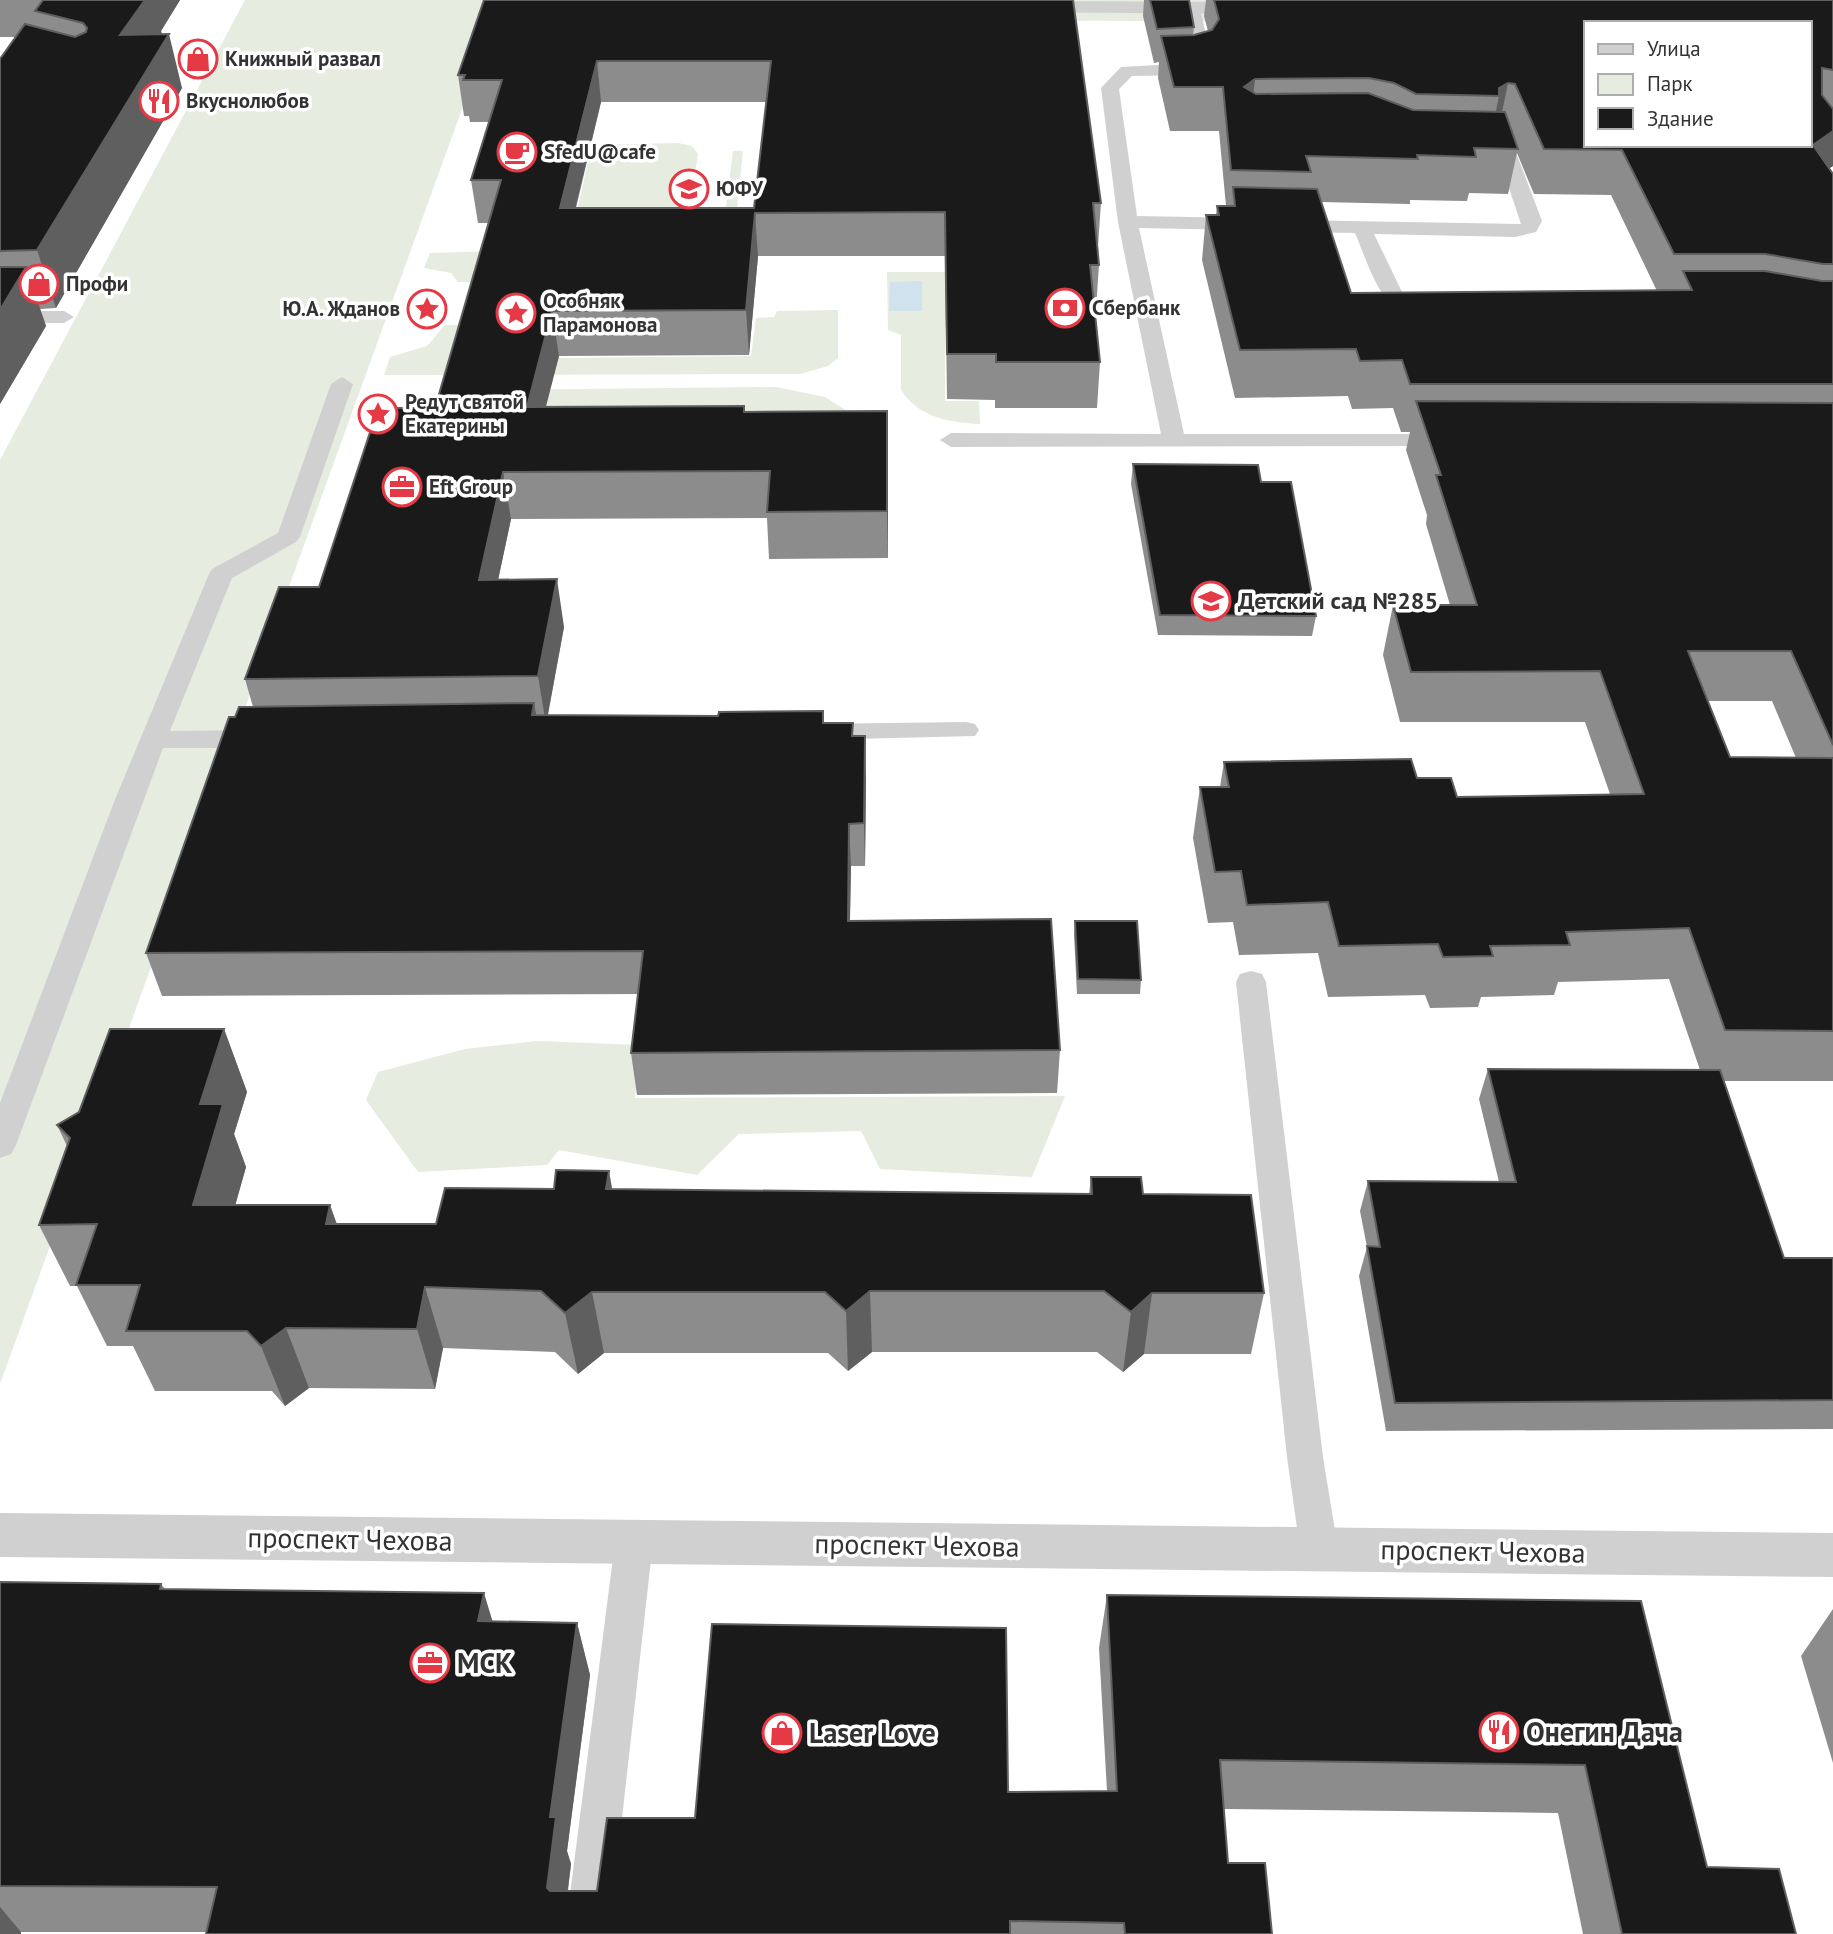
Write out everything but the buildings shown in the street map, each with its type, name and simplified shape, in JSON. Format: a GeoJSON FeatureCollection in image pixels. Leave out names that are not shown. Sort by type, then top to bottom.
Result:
{"type":"FeatureCollection","features":[{"type":"Feature","properties":{"kind":"street"},"geometry":{"type":"LineString","coordinates":[[1001,6],[1276,8]]}},
{"type":"Feature","properties":{"kind":"street","name":"проспект Чехова"},"geometry":{"type":"LineString","coordinates":[[0,1535],[1833,1555]]}},
{"type":"Feature","properties":{"kind":"lane"},"geometry":{"type":"LineString","coordinates":[[1174,440],[1128,222],[1110,88],[1127,71],[1190,70],[1200,66],[1203,62],[1192,8]]}},
{"type":"Feature","properties":{"kind":"lane"},"geometry":{"type":"LineString","coordinates":[[1128,222],[1515,231],[1529,228],[1532,221],[1503,141],[1480,148]]}},
{"type":"Feature","properties":{"kind":"lane"},"geometry":{"type":"LineString","coordinates":[[1362,228],[1395,299],[1409,308],[1441,311]]}},
{"type":"Feature","properties":{"kind":"lane"},"geometry":{"type":"LineString","coordinates":[[0,317],[64,317]]}},
{"type":"Feature","properties":{"kind":"lane"},"geometry":{"type":"LineString","coordinates":[[0,1145],[128,802],[221,574],[288,537],[342,384]]}},
{"type":"Feature","properties":{"kind":"lane"},"geometry":{"type":"LineString","coordinates":[[951,440],[1476,441]]}},
{"type":"Feature","properties":{"kind":"lane"},"geometry":{"type":"LineString","coordinates":[[784,732],[965,730]]}},
{"type":"Feature","properties":{"kind":"lane"},"geometry":{"type":"LineString","coordinates":[[154,740],[294,738]]}},
{"type":"Feature","properties":{"kind":"lane"},"geometry":{"type":"LineString","coordinates":[[1251,982],[1304,1443],[1320,1549]]}},
{"type":"Feature","properties":{"kind":"lane"},"geometry":{"type":"LineString","coordinates":[[587,1934],[634,1542]]}},
{"type":"Feature","properties":{"kind":"green space"},"geometry":{"type":"Polygon","coordinates":[[[245,0],[1683,0],[1584,23],[495,18],[0,1384],[0,460],[245,0]]]}},
{"type":"Feature","properties":{"kind":"green space"},"geometry":{"type":"Polygon","coordinates":[[[678,143],[692,146],[698,154],[689,210],[574,223],[592,145],[678,143]]]}},
{"type":"Feature","properties":{"kind":"green space"},"geometry":{"type":"Polygon","coordinates":[[[733,151],[743,151],[736,218],[841,215],[724,223],[733,151]]]}},
{"type":"Feature","properties":{"kind":"green space"},"geometry":{"type":"Polygon","coordinates":[[[498,251],[503,282],[458,282],[451,273],[424,268],[430,253],[498,251]]]}},
{"type":"Feature","properties":{"kind":"green space"},"geometry":{"type":"Polygon","coordinates":[[[887,272],[948,272],[949,326],[945,327],[945,401],[979,401],[980,424],[936,417],[916,407],[901,390],[901,335],[888,330],[887,272]]]}},
{"type":"Feature","properties":{"kind":"green space"},"geometry":{"type":"Polygon","coordinates":[[[838,310],[838,358],[828,366],[800,374],[384,375],[390,357],[427,346],[445,325],[491,325],[469,359],[751,356],[756,318],[774,317],[777,311],[838,310]]]}},
{"type":"Feature","properties":{"kind":"green space"},"geometry":{"type":"Polygon","coordinates":[[[776,387],[825,397],[858,418],[471,439],[478,390],[776,387]]]}},
{"type":"Feature","properties":{"kind":"green space"},"geometry":{"type":"Polygon","coordinates":[[[538,1041],[640,1045],[635,1098],[1065,1096],[1032,1177],[880,1169],[861,1131],[739,1134],[697,1175],[559,1150],[547,1165],[418,1172],[366,1100],[378,1072],[465,1049],[538,1041]]]}},
{"type":"Feature","properties":{"kind":"water"},"geometry":{"type":"Polygon","coordinates":[[[922,281],[922,311],[889,311],[890,282],[922,281]]]}},
{"type":"Feature","properties":{"kind":"place","name":"Книжный развал"},"geometry":{"type":"Point","coordinates":[198,59]}},
{"type":"Feature","properties":{"kind":"place","name":"Вкуснолюбов"},"geometry":{"type":"Point","coordinates":[159,101]}},
{"type":"Feature","properties":{"kind":"place","name":"SfedU@cafe"},"geometry":{"type":"Point","coordinates":[517,152]}},
{"type":"Feature","properties":{"kind":"place","name":"ЮФУ"},"geometry":{"type":"Point","coordinates":[689,189]}},
{"type":"Feature","properties":{"kind":"place","name":"Профи"},"geometry":{"type":"Point","coordinates":[39,284]}},
{"type":"Feature","properties":{"kind":"place","name":"Сбербанк"},"geometry":{"type":"Point","coordinates":[1065,308]}},
{"type":"Feature","properties":{"kind":"place","name":"Ю.А. Жданов"},"geometry":{"type":"Point","coordinates":[427,309]}},
{"type":"Feature","properties":{"kind":"place","name":"Особняк Парамонова"},"geometry":{"type":"Point","coordinates":[516,313]}},
{"type":"Feature","properties":{"kind":"place","name":"Редут святой Екатерины"},"geometry":{"type":"Point","coordinates":[378,414]}},
{"type":"Feature","properties":{"kind":"place","name":"Eft Group"},"geometry":{"type":"Point","coordinates":[402,487]}},
{"type":"Feature","properties":{"kind":"place","name":"Детский сад №285"},"geometry":{"type":"Point","coordinates":[1211,601]}},
{"type":"Feature","properties":{"kind":"place","name":"МСК"},"geometry":{"type":"Point","coordinates":[430,1663]}},
{"type":"Feature","properties":{"kind":"place","name":"Онегин Дача"},"geometry":{"type":"Point","coordinates":[1499,1732]}},
{"type":"Feature","properties":{"kind":"place","name":"Laser Love"},"geometry":{"type":"Point","coordinates":[782,1733]}}]}
